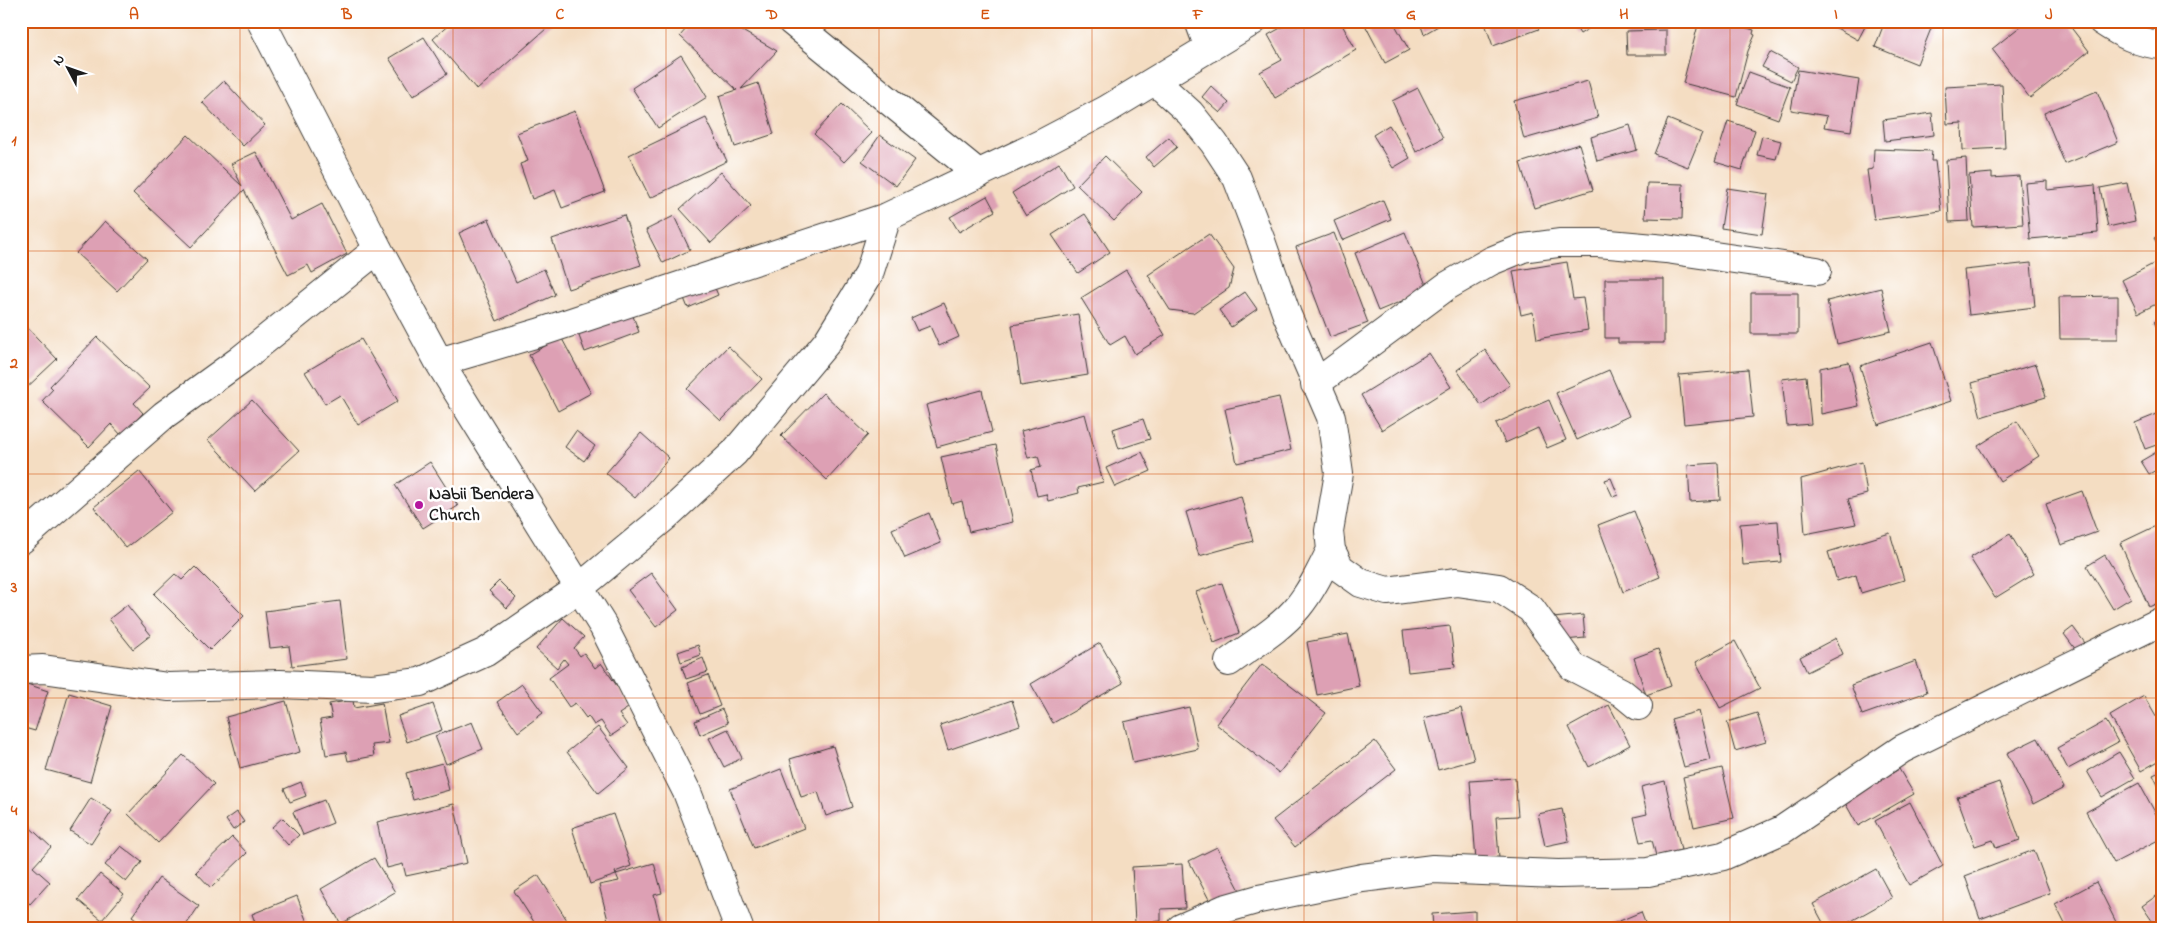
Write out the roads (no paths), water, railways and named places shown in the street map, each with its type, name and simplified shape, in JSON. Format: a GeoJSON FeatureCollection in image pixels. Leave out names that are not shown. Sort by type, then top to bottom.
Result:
{"type":"FeatureCollection","features":[{"type":"Feature","properties":{"kind":"street"},"geometry":{"type":"LineString","coordinates":[[261,21],[378,250],[439,362],[578,589],[603,626],[687,792],[740,928]]}},
{"type":"Feature","properties":{"kind":"street"},"geometry":{"type":"LineString","coordinates":[[791,21],[978,174]]}},
{"type":"Feature","properties":{"kind":"street"},"geometry":{"type":"LineString","coordinates":[[1199,21],[1209,48]]}},
{"type":"Feature","properties":{"kind":"street"},"geometry":{"type":"LineString","coordinates":[[439,362],[547,330],[887,217],[1045,142],[1156,82],[1253,21]]}},
{"type":"Feature","properties":{"kind":"street"},"geometry":{"type":"LineString","coordinates":[[2102,21],[2120,33],[2151,44],[2162,45]]}},
{"type":"Feature","properties":{"kind":"street"},"geometry":{"type":"LineString","coordinates":[[1156,82],[1190,113],[1214,143],[1237,178],[1287,315],[1331,418],[1339,473],[1329,531],[1331,550],[1340,568],[1361,582],[1387,591],[1458,582],[1499,588],[1531,608],[1573,667],[1621,692],[1638,706]]}},
{"type":"Feature","properties":{"kind":"street"},"geometry":{"type":"LineString","coordinates":[[21,670],[43,669],[168,686],[280,684],[373,688],[420,682],[486,652],[578,589],[666,516],[734,453],[828,342],[869,274],[887,217]]}},
{"type":"Feature","properties":{"kind":"street"},"geometry":{"type":"LineString","coordinates":[[1315,384],[1447,286],[1491,261],[1523,248],[1559,243],[1598,243],[1666,250],[1817,272]]}},
{"type":"Feature","properties":{"kind":"street"},"geometry":{"type":"LineString","coordinates":[[21,540],[164,415],[240,360],[378,250]]}},
{"type":"Feature","properties":{"kind":"street"},"geometry":{"type":"LineString","coordinates":[[1229,662],[1274,630],[1298,608],[1315,583],[1331,550]]}},
{"type":"Feature","properties":{"kind":"street"},"geometry":{"type":"LineString","coordinates":[[1182,928],[1224,909],[1259,899],[1307,888],[1380,876],[1433,869],[1558,874],[1648,872],[1724,856],[1782,830],[1902,749],[2162,621]]}},
{"type":"Feature","properties":{"kind":"place","name":"Nabii Bendera Church"},"geometry":{"type":"Point","coordinates":[419,505]}}]}
